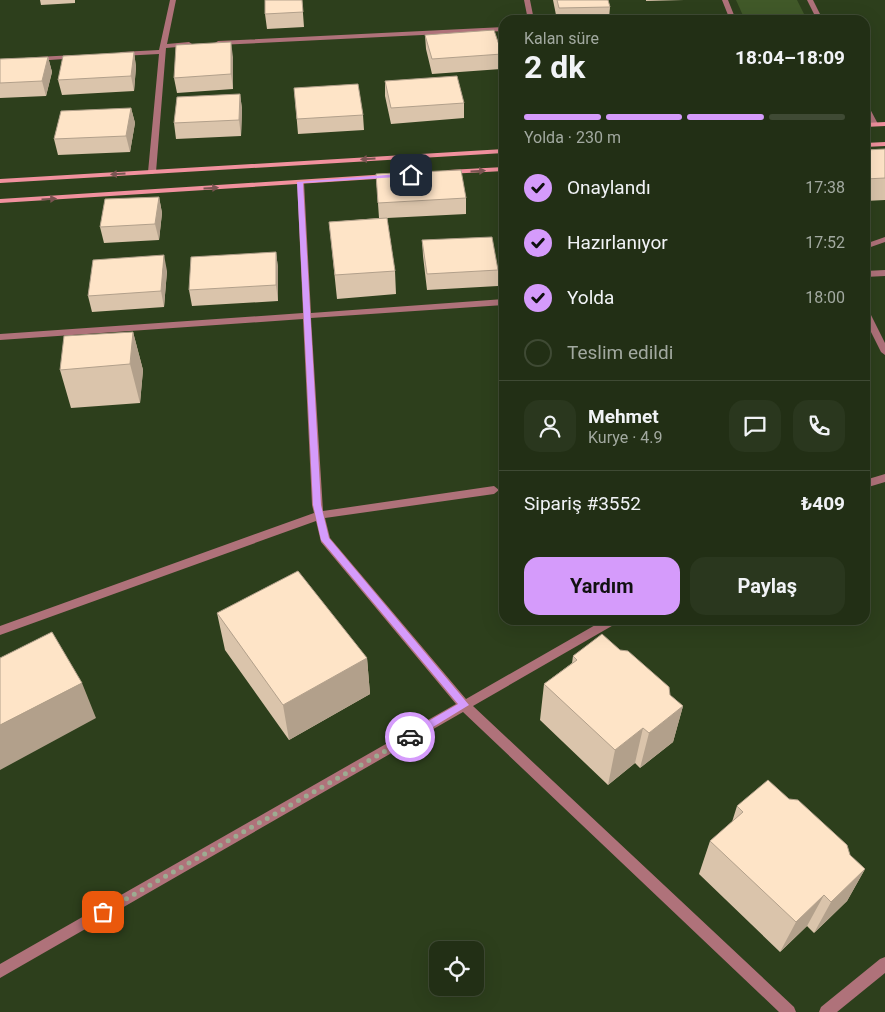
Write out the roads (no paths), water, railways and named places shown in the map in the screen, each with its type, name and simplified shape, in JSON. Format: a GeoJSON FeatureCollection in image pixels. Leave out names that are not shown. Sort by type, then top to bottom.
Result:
{"type":"FeatureCollection","features":[{"type":"Feature","properties":{"kind":"street"},"geometry":{"type":"LineString","coordinates":[[152,172],[162,49],[173,0]]}},
{"type":"Feature","properties":{"kind":"street"},"geometry":{"type":"LineString","coordinates":[[527,0],[530,15]]}},
{"type":"Feature","properties":{"kind":"street"},"geometry":{"type":"LineString","coordinates":[[725,0],[731,15]]}},
{"type":"Feature","properties":{"kind":"street"},"geometry":{"type":"LineString","coordinates":[[810,0],[818,15]]}},
{"type":"Feature","properties":{"kind":"street"},"geometry":{"type":"LineString","coordinates":[[211,43],[499,29]]}},
{"type":"Feature","properties":{"kind":"street"},"geometry":{"type":"LineString","coordinates":[[114,55],[202,44]]}},
{"type":"Feature","properties":{"kind":"street"},"geometry":{"type":"LineString","coordinates":[[29,60],[86,56]]}},
{"type":"Feature","properties":{"kind":"street"},"geometry":{"type":"LineString","coordinates":[[870,116],[874,124]]}},
{"type":"Feature","properties":{"kind":"street"},"geometry":{"type":"LineString","coordinates":[[870,124],[885,124]]}},
{"type":"Feature","properties":{"kind":"street"},"geometry":{"type":"LineString","coordinates":[[870,145],[885,144]]}},
{"type":"Feature","properties":{"kind":"street"},"geometry":{"type":"LineString","coordinates":[[0,182],[499,151]]}},
{"type":"Feature","properties":{"kind":"street"},"geometry":{"type":"LineString","coordinates":[[436,173],[499,169]]}},
{"type":"Feature","properties":{"kind":"street"},"geometry":{"type":"LineString","coordinates":[[0,201],[397,176]]}},
{"type":"Feature","properties":{"kind":"street"},"geometry":{"type":"LineString","coordinates":[[300,182],[317,505],[325,540],[464,705],[789,1012]]}},
{"type":"Feature","properties":{"kind":"street"},"geometry":{"type":"LineString","coordinates":[[870,245],[885,239]]}},
{"type":"Feature","properties":{"kind":"street"},"geometry":{"type":"LineString","coordinates":[[870,274],[885,273]]}},
{"type":"Feature","properties":{"kind":"street"},"geometry":{"type":"LineString","coordinates":[[0,338],[499,302]]}},
{"type":"Feature","properties":{"kind":"street"},"geometry":{"type":"LineString","coordinates":[[870,321],[885,352]]}},
{"type":"Feature","properties":{"kind":"street"},"geometry":{"type":"LineString","coordinates":[[870,482],[885,478]]}},
{"type":"Feature","properties":{"kind":"street"},"geometry":{"type":"LineString","coordinates":[[0,630],[320,516],[494,490]]}},
{"type":"Feature","properties":{"kind":"street"},"geometry":{"type":"LineString","coordinates":[[0,971],[604,625]]}},
{"type":"Feature","properties":{"kind":"street"},"geometry":{"type":"LineString","coordinates":[[826,1012],[885,964]]}}]}
